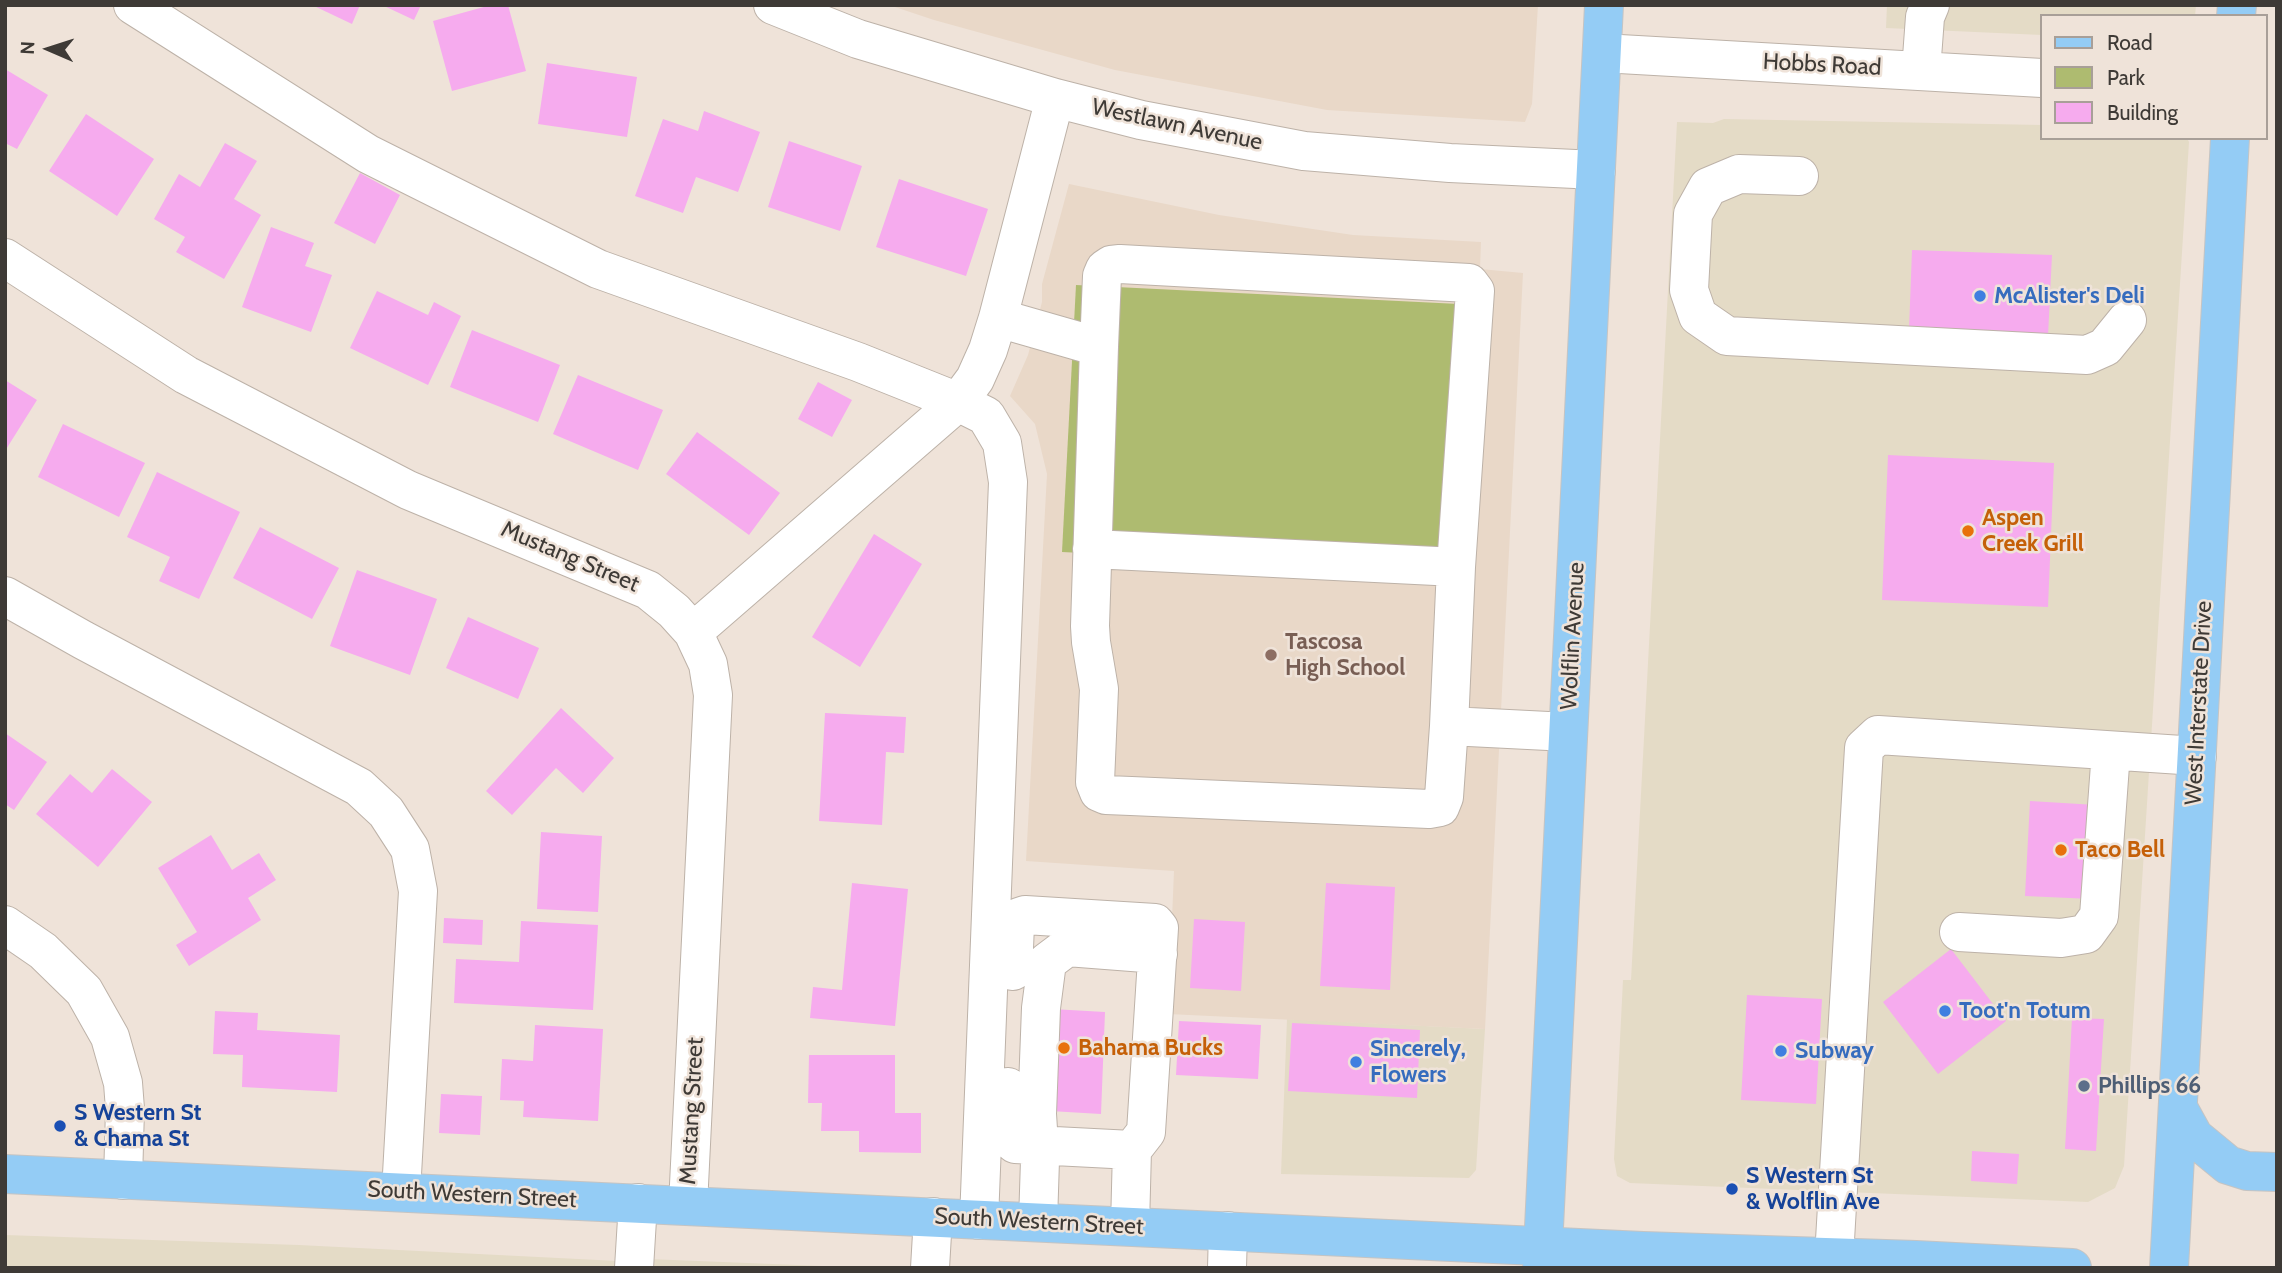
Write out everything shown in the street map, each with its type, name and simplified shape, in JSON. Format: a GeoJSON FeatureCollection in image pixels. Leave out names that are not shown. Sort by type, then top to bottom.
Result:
{"type":"FeatureCollection","features":[{"type":"Feature","properties":{"kind":"main road","name":"Wolflin Avenue"},"geometry":{"type":"LineString","coordinates":[[1542,1257],[1604,5]]}},
{"type":"Feature","properties":{"kind":"main road","name":"West Interstate Drive"},"geometry":{"type":"LineString","coordinates":[[2169,1268],[2230,140]]}},
{"type":"Feature","properties":{"kind":"main road"},"geometry":{"type":"LineString","coordinates":[[2178,1108],[2194,1137],[2228,1165],[2247,1171],[2277,1172]]}},
{"type":"Feature","properties":{"kind":"main road","name":"South Western Street"},"geometry":{"type":"LineString","coordinates":[[5,1174],[1130,1226],[1227,1249],[1542,1257],[1668,1252],[2072,1268]]}},
{"type":"Feature","properties":{"kind":"street"},"geometry":{"type":"LineString","coordinates":[[133,5],[368,154],[598,269],[858,362],[958,401],[986,416],[1002,443],[1008,482],[979,1220]]}},
{"type":"Feature","properties":{"kind":"street","name":"Westlawn Avenue"},"geometry":{"type":"LineString","coordinates":[[772,5],[858,38],[1055,98],[1141,120],[1304,151],[1450,163],[1596,170]]}},
{"type":"Feature","properties":{"kind":"street"},"geometry":{"type":"LineString","coordinates":[[1921,71],[1927,9]]}},
{"type":"Feature","properties":{"kind":"street","name":"Hobbs Road"},"geometry":{"type":"LineString","coordinates":[[1602,53],[2040,78]]}},
{"type":"Feature","properties":{"kind":"street"},"geometry":{"type":"LineString","coordinates":[[693,632],[958,401],[975,379],[998,318],[1055,98]]}},
{"type":"Feature","properties":{"kind":"street"},"geometry":{"type":"LineString","coordinates":[[1799,176],[1739,174],[1708,187],[1693,214],[1689,290],[1698,316],[1727,336],[2087,355],[2105,346],[2127,320]]}},
{"type":"Feature","properties":{"kind":"street","name":"Mustang Street"},"geometry":{"type":"LineString","coordinates":[[5,258],[186,375],[408,490],[648,590],[674,611],[693,632],[708,664],[713,695],[688,1205]]}},
{"type":"Feature","properties":{"kind":"street"},"geometry":{"type":"LineString","coordinates":[[1111,265],[1469,283],[1475,291],[1444,797],[1440,807],[1429,809],[1106,795],[1099,792],[1095,782],[1098,689],[1091,642],[1099,346],[1102,276],[1105,268],[1111,265]]}},
{"type":"Feature","properties":{"kind":"street"},"geometry":{"type":"LineString","coordinates":[[998,318],[1099,346]]}},
{"type":"Feature","properties":{"kind":"street"},"geometry":{"type":"LineString","coordinates":[[1092,549],[1456,567]]}},
{"type":"Feature","properties":{"kind":"street"},"geometry":{"type":"LineString","coordinates":[[5,596],[359,787],[386,812],[410,849],[418,891],[401,1192]]}},
{"type":"Feature","properties":{"kind":"street"},"geometry":{"type":"LineString","coordinates":[[1448,726],[1567,732]]}},
{"type":"Feature","properties":{"kind":"street"},"geometry":{"type":"LineString","coordinates":[[1834,1257],[1864,748],[1878,735],[2197,756]]}},
{"type":"Feature","properties":{"kind":"street"},"geometry":{"type":"LineString","coordinates":[[1959,932],[2061,938],[2086,934],[2099,916],[2111,751]]}},
{"type":"Feature","properties":{"kind":"street"},"geometry":{"type":"LineString","coordinates":[[1130,1226],[1132,1150],[1146,1132],[1159,928],[1155,923],[1025,915],[1019,917],[1014,925],[1007,1131],[1009,1139],[1015,1143],[1132,1150]]}},
{"type":"Feature","properties":{"kind":"street"},"geometry":{"type":"LineString","coordinates":[[5,925],[43,951],[84,991],[110,1037],[122,1083],[125,1110],[123,1180]]}},
{"type":"Feature","properties":{"kind":"street"},"geometry":{"type":"LineString","coordinates":[[1038,1222],[1040,1145],[1037,1114],[1041,1008],[1047,962],[1067,947],[1158,954]]}},
{"type":"Feature","properties":{"kind":"street"},"geometry":{"type":"LineString","coordinates":[[634,1268],[638,1203]]}},
{"type":"Feature","properties":{"kind":"street"},"geometry":{"type":"LineString","coordinates":[[930,1268],[933,1217]]}},
{"type":"Feature","properties":{"kind":"shaded area"},"geometry":{"type":"Polygon","coordinates":[[[889,5],[1538,5],[1532,104],[1525,122],[1327,110],[1115,70],[889,5]]]}},
{"type":"Feature","properties":{"kind":"shaded area"},"geometry":{"type":"Polygon","coordinates":[[[1887,5],[2196,5],[2195,14],[2040,14],[2040,35],[1886,28],[1887,5]]]}},
{"type":"Feature","properties":{"kind":"shaded area"},"geometry":{"type":"Polygon","coordinates":[[[1724,119],[2040,125],[2040,140],[2189,142],[2124,1166],[2115,1188],[2088,1202],[1630,1183],[1617,1176],[1614,1159],[1623,980],[1631,980],[1677,122],[1713,123],[1724,119]]]}},
{"type":"Feature","properties":{"kind":"shaded area","name":"Tascosa High School"},"geometry":{"type":"Polygon","coordinates":[[[1069,184],[1219,215],[1353,235],[1481,242],[1480,269],[1523,273],[1485,1029],[1168,1014],[1174,871],[1026,861],[1047,474],[1035,424],[1010,396],[1028,355],[1042,302],[1042,284],[1069,184]]]}},
{"type":"Feature","properties":{"kind":"shaded area"},"geometry":{"type":"Polygon","coordinates":[[[1287,1019],[1485,1029],[1476,1170],[1469,1178],[1281,1174],[1287,1019]]]}},
{"type":"Feature","properties":{"kind":"shaded area"},"geometry":{"type":"Polygon","coordinates":[[[5,1235],[299,1245],[618,1261],[618,1268],[5,1268],[5,1235]]]}},
{"type":"Feature","properties":{"kind":"shaded area"},"geometry":{"type":"Polygon","coordinates":[[[648,1259],[872,1268],[647,1268],[648,1259]]]}},
{"type":"Feature","properties":{"kind":"green space"},"geometry":{"type":"Polygon","coordinates":[[[1076,285],[1479,305],[1465,572],[1062,552],[1076,285]]]}},
{"type":"Feature","properties":{"kind":"building"},"geometry":{"type":"Polygon","coordinates":[[[312,5],[360,5],[352,24],[312,5]]]}},
{"type":"Feature","properties":{"kind":"building"},"geometry":{"type":"Polygon","coordinates":[[[382,5],[421,5],[414,20],[382,5]]]}},
{"type":"Feature","properties":{"kind":"building"},"geometry":{"type":"Polygon","coordinates":[[[491,5],[508,5],[526,71],[452,91],[433,21],[491,5]]]}},
{"type":"Feature","properties":{"kind":"building"},"geometry":{"type":"Polygon","coordinates":[[[547,63],[637,77],[627,137],[538,124],[547,63]]]}},
{"type":"Feature","properties":{"kind":"building"},"geometry":{"type":"Polygon","coordinates":[[[5,69],[48,95],[17,149],[5,143],[5,69]]]}},
{"type":"Feature","properties":{"kind":"building"},"geometry":{"type":"Polygon","coordinates":[[[704,111],[760,132],[738,192],[696,177],[683,213],[635,196],[663,119],[698,131],[704,111]]]}},
{"type":"Feature","properties":{"kind":"building"},"geometry":{"type":"Polygon","coordinates":[[[86,114],[154,159],[117,216],[49,171],[86,114]]]}},
{"type":"Feature","properties":{"kind":"building"},"geometry":{"type":"Polygon","coordinates":[[[789,141],[862,166],[840,231],[768,207],[789,141]]]}},
{"type":"Feature","properties":{"kind":"building"},"geometry":{"type":"Polygon","coordinates":[[[225,143],[257,161],[234,199],[261,215],[224,279],[176,252],[185,237],[154,219],[179,174],[200,187],[225,143]]]}},
{"type":"Feature","properties":{"kind":"building"},"geometry":{"type":"Polygon","coordinates":[[[360,173],[400,195],[375,244],[334,223],[360,173]]]}},
{"type":"Feature","properties":{"kind":"building"},"geometry":{"type":"Polygon","coordinates":[[[899,179],[988,209],[966,276],[876,247],[899,179]]]}},
{"type":"Feature","properties":{"kind":"building"},"geometry":{"type":"Polygon","coordinates":[[[271,227],[314,243],[305,266],[332,275],[311,332],[242,307],[271,227]]]}},
{"type":"Feature","properties":{"kind":"building"},"geometry":{"type":"Polygon","coordinates":[[[1912,250],[2052,255],[2048,336],[1909,330],[1912,250]]]}},
{"type":"Feature","properties":{"kind":"building"},"geometry":{"type":"Polygon","coordinates":[[[377,291],[428,315],[434,302],[461,316],[428,385],[350,348],[377,291]]]}},
{"type":"Feature","properties":{"kind":"building"},"geometry":{"type":"Polygon","coordinates":[[[472,330],[560,365],[538,422],[450,387],[472,330]]]}},
{"type":"Feature","properties":{"kind":"building"},"geometry":{"type":"Polygon","coordinates":[[[578,375],[663,410],[638,470],[553,434],[578,375]]]}},
{"type":"Feature","properties":{"kind":"building"},"geometry":{"type":"Polygon","coordinates":[[[5,380],[37,400],[5,451],[5,380]]]}},
{"type":"Feature","properties":{"kind":"building"},"geometry":{"type":"Polygon","coordinates":[[[818,382],[852,400],[832,437],[798,419],[818,382]]]}},
{"type":"Feature","properties":{"kind":"building"},"geometry":{"type":"Polygon","coordinates":[[[63,424],[145,463],[119,517],[38,477],[63,424]]]}},
{"type":"Feature","properties":{"kind":"building"},"geometry":{"type":"Polygon","coordinates":[[[697,432],[780,493],[749,535],[666,474],[697,432]]]}},
{"type":"Feature","properties":{"kind":"building","name":"Aspen Creek Grill"},"geometry":{"type":"Polygon","coordinates":[[[1888,455],[2054,463],[2048,607],[1882,600],[1888,455]]]}},
{"type":"Feature","properties":{"kind":"building"},"geometry":{"type":"Polygon","coordinates":[[[157,472],[240,512],[199,599],[159,581],[170,557],[127,537],[157,472]]]}},
{"type":"Feature","properties":{"kind":"building"},"geometry":{"type":"Polygon","coordinates":[[[260,527],[339,568],[312,619],[233,578],[260,527]]]}},
{"type":"Feature","properties":{"kind":"building"},"geometry":{"type":"Polygon","coordinates":[[[874,534],[922,564],[860,667],[812,637],[874,534]]]}},
{"type":"Feature","properties":{"kind":"building"},"geometry":{"type":"Polygon","coordinates":[[[357,570],[437,599],[410,675],[330,646],[357,570]]]}},
{"type":"Feature","properties":{"kind":"building"},"geometry":{"type":"Polygon","coordinates":[[[468,617],[539,648],[518,699],[446,668],[468,617]]]}},
{"type":"Feature","properties":{"kind":"building"},"geometry":{"type":"Polygon","coordinates":[[[561,708],[614,758],[583,793],[556,768],[512,815],[486,791],[561,708]]]}},
{"type":"Feature","properties":{"kind":"building"},"geometry":{"type":"Polygon","coordinates":[[[825,713],[906,717],[904,753],[886,752],[882,825],[819,821],[825,713]]]}},
{"type":"Feature","properties":{"kind":"building"},"geometry":{"type":"Polygon","coordinates":[[[5,733],[47,762],[14,810],[5,804],[5,733]]]}},
{"type":"Feature","properties":{"kind":"building"},"geometry":{"type":"Polygon","coordinates":[[[112,769],[152,802],[98,867],[36,814],[70,774],[92,793],[112,769]]]}},
{"type":"Feature","properties":{"kind":"building","name":"Taco Bell"},"geometry":{"type":"Polygon","coordinates":[[[2030,801],[2096,805],[2091,899],[2025,896],[2030,801]]]}},
{"type":"Feature","properties":{"kind":"building"},"geometry":{"type":"Polygon","coordinates":[[[541,832],[602,836],[598,912],[537,909],[541,832]]]}},
{"type":"Feature","properties":{"kind":"building"},"geometry":{"type":"Polygon","coordinates":[[[211,835],[232,870],[259,853],[276,880],[248,898],[261,920],[189,966],[176,945],[197,932],[158,868],[211,835]]]}},
{"type":"Feature","properties":{"kind":"building"},"geometry":{"type":"Polygon","coordinates":[[[852,883],[908,889],[895,1026],[810,1018],[813,987],[842,990],[852,883]]]}},
{"type":"Feature","properties":{"kind":"building"},"geometry":{"type":"Polygon","coordinates":[[[1326,883],[1395,887],[1390,990],[1320,986],[1326,883]]]}},
{"type":"Feature","properties":{"kind":"building"},"geometry":{"type":"Polygon","coordinates":[[[444,918],[483,920],[482,945],[443,943],[444,918]]]}},
{"type":"Feature","properties":{"kind":"building"},"geometry":{"type":"Polygon","coordinates":[[[1194,919],[1245,922],[1241,991],[1190,988],[1194,919]]]}},
{"type":"Feature","properties":{"kind":"building"},"geometry":{"type":"Polygon","coordinates":[[[521,921],[598,925],[593,1010],[454,1003],[456,959],[519,962],[521,921]]]}},
{"type":"Feature","properties":{"kind":"building","name":"Toot'n Totum"},"geometry":{"type":"Polygon","coordinates":[[[1951,949],[2006,1021],[1938,1074],[1883,1002],[1951,949]]]}},
{"type":"Feature","properties":{"kind":"building"},"geometry":{"type":"Polygon","coordinates":[[[1747,995],[1822,999],[1816,1104],[1741,1100],[1747,995]]]}},
{"type":"Feature","properties":{"kind":"building","name":"Bahama Bucks"},"geometry":{"type":"Polygon","coordinates":[[[1052,1009],[1105,1012],[1101,1114],[1050,1111],[1052,1009]]]}},
{"type":"Feature","properties":{"kind":"building"},"geometry":{"type":"Polygon","coordinates":[[[215,1011],[258,1013],[257,1030],[340,1035],[337,1092],[242,1087],[243,1055],[213,1054],[215,1011]]]}},
{"type":"Feature","properties":{"kind":"building","name":"Phillips 66"},"geometry":{"type":"Polygon","coordinates":[[[2072,1018],[2104,1019],[2096,1151],[2065,1149],[2072,1018]]]}},
{"type":"Feature","properties":{"kind":"building"},"geometry":{"type":"Polygon","coordinates":[[[1179,1021],[1261,1025],[1258,1079],[1176,1075],[1179,1021]]]}},
{"type":"Feature","properties":{"kind":"building"},"geometry":{"type":"Polygon","coordinates":[[[1292,1023],[1420,1030],[1417,1098],[1288,1091],[1292,1023]]]}},
{"type":"Feature","properties":{"kind":"building"},"geometry":{"type":"Polygon","coordinates":[[[535,1025],[603,1029],[598,1121],[523,1117],[524,1101],[500,1100],[502,1059],[533,1061],[535,1025]]]}},
{"type":"Feature","properties":{"kind":"building"},"geometry":{"type":"Polygon","coordinates":[[[809,1055],[895,1055],[895,1113],[921,1113],[921,1153],[859,1152],[859,1131],[821,1131],[822,1103],[808,1103],[809,1055]]]}},
{"type":"Feature","properties":{"kind":"building"},"geometry":{"type":"Polygon","coordinates":[[[441,1094],[482,1096],[480,1135],[439,1133],[441,1094]]]}},
{"type":"Feature","properties":{"kind":"building"},"geometry":{"type":"Polygon","coordinates":[[[1972,1151],[2019,1154],[2017,1184],[1971,1181],[1972,1151]]]}},
{"type":"Feature","properties":{"kind":"place","name":"McAlister's Deli"},"geometry":{"type":"Point","coordinates":[1980,296]}},
{"type":"Feature","properties":{"kind":"place","name":"Aspen Creek Grill"},"geometry":{"type":"Point","coordinates":[1968,531]}},
{"type":"Feature","properties":{"kind":"place","name":"Tascosa High School"},"geometry":{"type":"Point","coordinates":[1271,655]}},
{"type":"Feature","properties":{"kind":"place","name":"Taco Bell"},"geometry":{"type":"Point","coordinates":[2061,850]}},
{"type":"Feature","properties":{"kind":"place","name":"Toot'n Totum"},"geometry":{"type":"Point","coordinates":[1945,1011]}},
{"type":"Feature","properties":{"kind":"place","name":"Bahama Bucks"},"geometry":{"type":"Point","coordinates":[1064,1048]}},
{"type":"Feature","properties":{"kind":"place","name":"Subway"},"geometry":{"type":"Point","coordinates":[1781,1051]}},
{"type":"Feature","properties":{"kind":"place","name":"Sincerely, Flowers"},"geometry":{"type":"Point","coordinates":[1356,1062]}},
{"type":"Feature","properties":{"kind":"place","name":"Phillips 66"},"geometry":{"type":"Point","coordinates":[2084,1086]}},
{"type":"Feature","properties":{"kind":"place","name":"S Western St & Chama St"},"geometry":{"type":"Point","coordinates":[60,1126]}},
{"type":"Feature","properties":{"kind":"place","name":"S Western St & Wolflin Ave"},"geometry":{"type":"Point","coordinates":[1732,1189]}}]}
